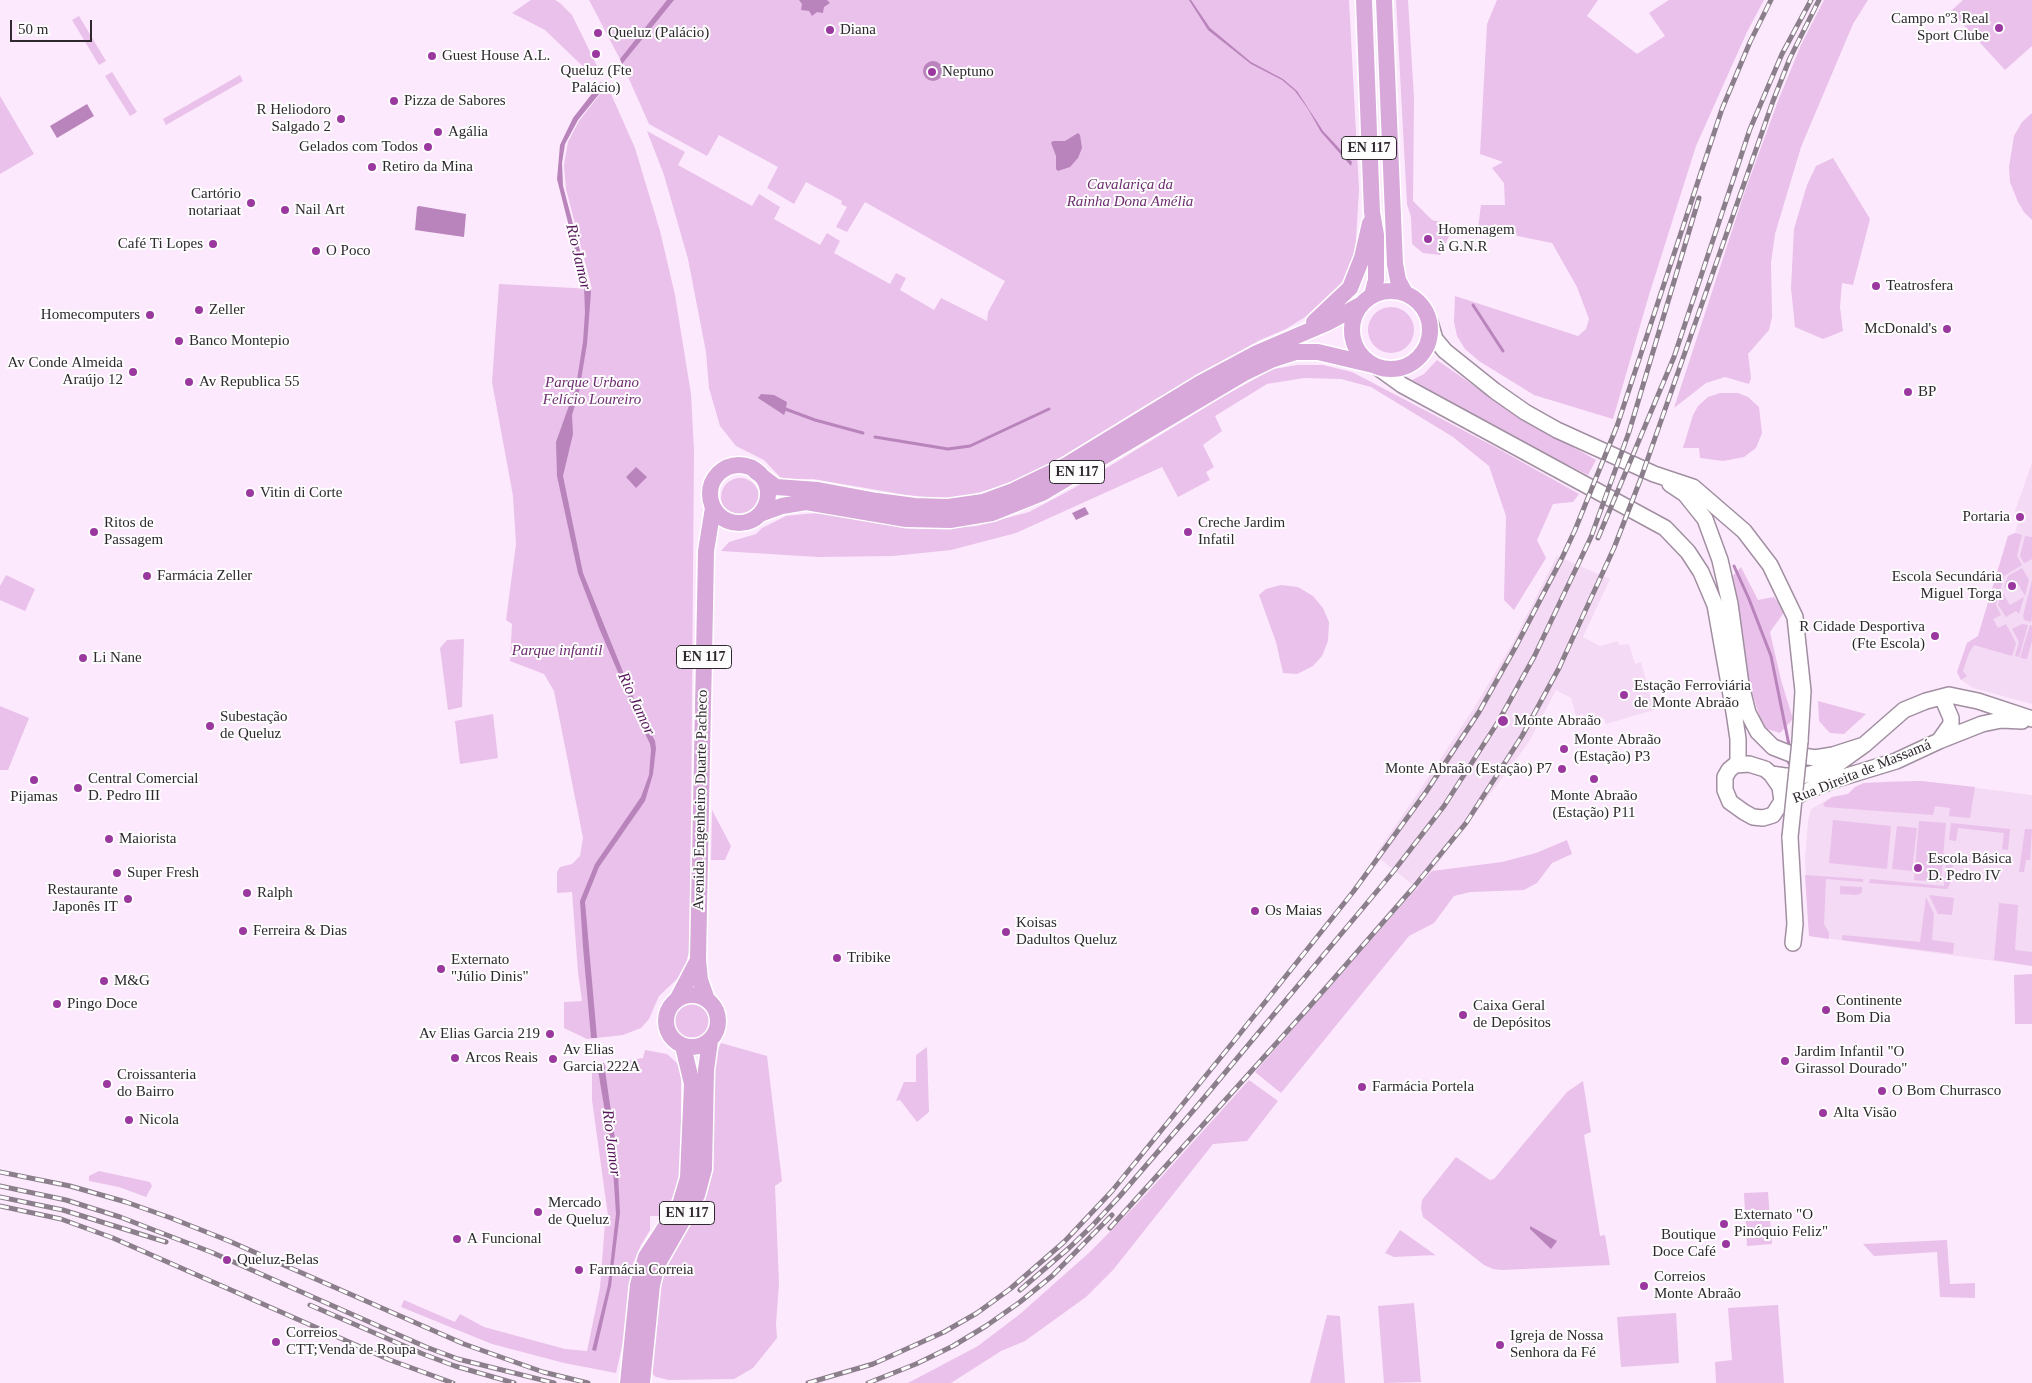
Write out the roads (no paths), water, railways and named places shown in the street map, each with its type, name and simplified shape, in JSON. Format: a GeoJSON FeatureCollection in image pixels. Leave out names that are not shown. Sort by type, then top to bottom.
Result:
{"type":"FeatureCollection","features":[{"type":"Feature","properties":{"kind":"main road","name":"EN 117"},"geometry":{"type":"LineString","coordinates":[[1364,0],[1372,212],[1376,235],[1376,280],[1367,300],[1353,320],[1352,336],[1359,353],[1375,366]]}},
{"type":"Feature","properties":{"kind":"main road","name":"EN 117"},"geometry":{"type":"LineString","coordinates":[[1384,0],[1395,264],[1398,280],[1405,293]]}},
{"type":"Feature","properties":{"kind":"main road","name":"EN 117"},"geometry":{"type":"LineString","coordinates":[[1294,337],[1329,310],[1350,288],[1362,258],[1372,212]]}},
{"type":"Feature","properties":{"kind":"main road","name":"EN 117"},"geometry":{"type":"LineString","coordinates":[[706,551],[727,528],[748,522],[760,514],[782,506],[806,502],[906,519],[950,520],[992,513],[1042,493],[1233,379],[1271,360],[1296,352],[1318,352],[1330,353],[1375,366],[1396,369],[1415,362],[1428,346],[1431,333],[1430,322],[1422,306],[1412,296],[1405,293],[1390,291],[1367,300],[1327,323],[1257,353],[1200,384],[1065,466],[1013,491],[983,502],[948,507],[916,506],[876,501],[818,490],[776,487],[755,471],[744,466],[735,466],[726,468],[713,481],[710,499],[713,508]]}},
{"type":"Feature","properties":{"kind":"main road"},"geometry":{"type":"LineString","coordinates":[[1430,322],[1435,339],[1445,351],[1520,408],[1557,430],[1654,474],[1693,487],[1744,531],[1770,565],[1795,617],[1803,691],[1790,837],[1795,924],[1793,943]]}},
{"type":"Feature","properties":{"kind":"main road"},"geometry":{"type":"LineString","coordinates":[[1375,366],[1402,385],[1665,528],[1688,552],[1701,572],[1715,605],[1738,739],[1738,764]]}},
{"type":"Feature","properties":{"kind":"main road"},"geometry":{"type":"LineString","coordinates":[[755,471],[762,478],[768,496],[760,514]]}},
{"type":"Feature","properties":{"kind":"main road"},"geometry":{"type":"LineString","coordinates":[[1654,474],[1685,494],[1705,519],[1720,560],[1730,604],[1741,685],[1748,713],[1758,732],[1773,747],[1791,754],[1814,758],[1833,755],[1864,745]]}},
{"type":"Feature","properties":{"kind":"main road"},"geometry":{"type":"LineString","coordinates":[[713,508],[725,520],[741,523]]}},
{"type":"Feature","properties":{"kind":"main road","name":"Avenida Engenheiro Duarte Pacheco"},"geometry":{"type":"LineString","coordinates":[[707,1000],[700,980],[698,960],[706,551],[713,508]]}},
{"type":"Feature","properties":{"kind":"main road"},"geometry":{"type":"LineString","coordinates":[[1771,774],[1781,789],[1782,800],[1773,815],[1753,817],[1730,802],[1725,790],[1725,777],[1729,770],[1738,764],[1756,765],[1771,774],[1785,776],[1802,776],[1822,770],[1839,763],[1864,745],[1904,710],[1926,701],[1949,695],[1978,701],[2032,720]]}},
{"type":"Feature","properties":{"kind":"main road"},"geometry":{"type":"LineString","coordinates":[[1939,740],[1951,724],[1951,718],[1942,697]]}},
{"type":"Feature","properties":{"kind":"main road","name":"Rua Direita de Massamá"},"geometry":{"type":"LineString","coordinates":[[1779,807],[1802,793],[1837,779],[1896,761],[1939,740],[1982,724],[2001,720],[2032,720]]}},
{"type":"Feature","properties":{"kind":"main road","name":"Avenida Engenheiro Duarte Pacheco"},"geometry":{"type":"LineString","coordinates":[[677,1000],[698,960]]}},
{"type":"Feature","properties":{"kind":"main road"},"geometry":{"type":"LineString","coordinates":[[677,1000],[692,996],[707,1000]]}},
{"type":"Feature","properties":{"kind":"main road","name":"EN 117"},"geometry":{"type":"LineString","coordinates":[[628,1383],[638,1285],[646,1257],[680,1205],[688,1178],[692,1084],[683,1046],[674,1040],[666,1023],[667,1014],[677,1000]]}},
{"type":"Feature","properties":{"kind":"main road","name":"EN 117"},"geometry":{"type":"LineString","coordinates":[[642,1383],[652,1285],[657,1265],[697,1195],[704,1169],[706,1070],[710,1041],[716,1031],[718,1016],[707,1000]]}},
{"type":"Feature","properties":{"kind":"main road"},"geometry":{"type":"LineString","coordinates":[[683,1046],[697,1047],[710,1041]]}},
{"type":"Feature","properties":{"kind":"water"},"geometry":{"type":"Polygon","coordinates":[[[667,0],[674,0],[622,64],[620,59],[667,0]]]}},
{"type":"Feature","properties":{"kind":"water"},"geometry":{"type":"Polygon","coordinates":[[[799,0],[827,0],[830,3],[824,7],[823,13],[817,12],[812,16],[809,11],[801,10],[802,4],[799,0]]]}},
{"type":"Feature","properties":{"kind":"water"},"geometry":{"type":"Polygon","coordinates":[[[1189,0],[1191,0],[1210,28],[1251,62],[1283,79],[1297,91],[1323,131],[1352,162],[1351,166],[1321,132],[1295,91],[1282,80],[1251,64],[1208,30],[1189,0]]]}},
{"type":"Feature","properties":{"kind":"water"},"geometry":{"type":"Polygon","coordinates":[[[933,61],[940,64],[943,71],[940,78],[933,81],[926,78],[923,71],[926,64],[933,61]]]}},
{"type":"Feature","properties":{"kind":"water","name":"Rio Jamor"},"geometry":{"type":"Polygon","coordinates":[[[601,82],[604,88],[578,120],[565,144],[562,163],[563,186],[591,292],[587,344],[579,392],[572,415],[573,434],[563,476],[583,573],[636,704],[655,741],[656,748],[653,774],[645,801],[599,867],[585,902],[597,1038],[591,1038],[580,901],[595,864],[641,797],[649,775],[651,750],[599,628],[578,573],[557,476],[556,442],[576,386],[583,342],[585,312],[584,286],[557,179],[560,145],[573,118],[601,82]]]}},
{"type":"Feature","properties":{"kind":"water"},"geometry":{"type":"Polygon","coordinates":[[[87,104],[94,116],[57,138],[50,126],[87,104]]]}},
{"type":"Feature","properties":{"kind":"water"},"geometry":{"type":"Polygon","coordinates":[[[1078,133],[1082,148],[1078,158],[1070,167],[1058,171],[1056,169],[1056,156],[1051,143],[1053,141],[1065,141],[1078,133]]]}},
{"type":"Feature","properties":{"kind":"water"},"geometry":{"type":"Polygon","coordinates":[[[417,207],[466,214],[464,237],[415,230],[417,207]]]}},
{"type":"Feature","properties":{"kind":"water"},"geometry":{"type":"Polygon","coordinates":[[[761,394],[774,395],[787,402],[786,408],[780,407],[786,410],[784,415],[758,398],[761,394]]]}},
{"type":"Feature","properties":{"kind":"water"},"geometry":{"type":"Polygon","coordinates":[[[636,467],[647,477],[636,488],[626,477],[636,467]]]}},
{"type":"Feature","properties":{"kind":"water"},"geometry":{"type":"Polygon","coordinates":[[[1085,507],[1089,514],[1076,520],[1072,513],[1085,507]]]}},
{"type":"Feature","properties":{"kind":"water","name":"Rio Jamor"},"geometry":{"type":"Polygon","coordinates":[[[604,1063],[617,1153],[620,1213],[611,1286],[596,1351],[592,1350],[608,1285],[616,1214],[612,1154],[597,1064],[604,1063]]]}},
{"type":"Feature","properties":{"kind":"water"},"geometry":{"type":"Polygon","coordinates":[[[1530,1226],[1557,1241],[1551,1249],[1530,1229],[1530,1226]]]}},
{"type":"Feature","properties":{"kind":"waterway"},"geometry":{"type":"LineString","coordinates":[[1473,305],[1503,351]]}},
{"type":"Feature","properties":{"kind":"waterway"},"geometry":{"type":"LineString","coordinates":[[780,407],[815,420],[863,433]]}},
{"type":"Feature","properties":{"kind":"waterway"},"geometry":{"type":"LineString","coordinates":[[875,437],[948,449],[970,446],[1049,409]]}},
{"type":"Feature","properties":{"kind":"waterway"},"geometry":{"type":"LineString","coordinates":[[1734,566],[1771,656],[1789,745]]}},
{"type":"Feature","properties":{"kind":"waterway"},"geometry":{"type":"LineString","coordinates":[[1787,760],[1792,768]]}},
{"type":"Feature","properties":{"kind":"railway"},"geometry":{"type":"LineString","coordinates":[[808,1383],[873,1364],[944,1332],[977,1313],[1010,1289],[1064,1242],[1112,1191],[1234,1041],[1353,892],[1426,792],[1479,712],[1515,648],[1575,530],[1617,426],[1722,109],[1750,42],[1771,0]]}},
{"type":"Feature","properties":{"kind":"railway"},"geometry":{"type":"LineString","coordinates":[[1598,538],[1674,357],[1750,129],[1782,54],[1811,0]]}},
{"type":"Feature","properties":{"kind":"railway"},"geometry":{"type":"LineString","coordinates":[[1110,1228],[1310,1006],[1413,888],[1466,823],[1522,736],[1559,668],[1614,548],[1641,478],[1773,101],[1790,58],[1819,0]]}},
{"type":"Feature","properties":{"kind":"railway"},"geometry":{"type":"LineString","coordinates":[[1020,1290],[1092,1226],[1198,1105],[1393,872],[1444,806],[1498,722],[1534,657],[1591,537],[1629,432],[1699,198]]}},
{"type":"Feature","properties":{"kind":"railway"},"geometry":{"type":"LineString","coordinates":[[0,1172],[70,1186],[126,1202],[171,1218],[229,1241],[464,1344],[543,1372],[588,1383]]}},
{"type":"Feature","properties":{"kind":"railway"},"geometry":{"type":"LineString","coordinates":[[0,1186],[66,1200],[120,1217],[211,1252],[426,1347],[458,1359],[554,1383]]}},
{"type":"Feature","properties":{"kind":"railway"},"geometry":{"type":"LineString","coordinates":[[0,1197],[63,1210],[166,1242]]}},
{"type":"Feature","properties":{"kind":"railway"},"geometry":{"type":"LineString","coordinates":[[0,1206],[61,1219],[113,1238],[390,1360],[453,1383]]}},
{"type":"Feature","properties":{"kind":"railway"},"geometry":{"type":"LineString","coordinates":[[868,1383],[916,1364],[953,1346],[986,1326],[1052,1276],[1112,1215]]}},
{"type":"Feature","properties":{"kind":"railway"},"geometry":{"type":"LineString","coordinates":[[310,1305],[423,1354],[455,1366],[514,1383]]}},
{"type":"Feature","properties":{"kind":"place","name":"Campo nº3 Real Sport Clube"},"geometry":{"type":"Point","coordinates":[1999,28]}},
{"type":"Feature","properties":{"kind":"place","name":"Diana"},"geometry":{"type":"Point","coordinates":[830,30]}},
{"type":"Feature","properties":{"kind":"place","name":"Queluz (Palácio)"},"geometry":{"type":"Point","coordinates":[598,33]}},
{"type":"Feature","properties":{"kind":"place","name":"Queluz (Fte Palácio)"},"geometry":{"type":"Point","coordinates":[596,54]}},
{"type":"Feature","properties":{"kind":"place","name":"Guest House A.L."},"geometry":{"type":"Point","coordinates":[432,56]}},
{"type":"Feature","properties":{"kind":"place","name":"Neptuno"},"geometry":{"type":"Point","coordinates":[932,72]}},
{"type":"Feature","properties":{"kind":"place","name":"Pizza de Sabores"},"geometry":{"type":"Point","coordinates":[394,101]}},
{"type":"Feature","properties":{"kind":"place","name":"R Heliodoro Salgado 2"},"geometry":{"type":"Point","coordinates":[341,119]}},
{"type":"Feature","properties":{"kind":"place","name":"Agália"},"geometry":{"type":"Point","coordinates":[438,132]}},
{"type":"Feature","properties":{"kind":"place","name":"Gelados com Todos"},"geometry":{"type":"Point","coordinates":[428,147]}},
{"type":"Feature","properties":{"kind":"place","name":"Retiro da Mina"},"geometry":{"type":"Point","coordinates":[372,167]}},
{"type":"Feature","properties":{"kind":"place","name":"Cartório notariaat"},"geometry":{"type":"Point","coordinates":[251,203]}},
{"type":"Feature","properties":{"kind":"place","name":"Nail Art"},"geometry":{"type":"Point","coordinates":[285,210]}},
{"type":"Feature","properties":{"kind":"place","name":"Homenagem à G.N.R"},"geometry":{"type":"Point","coordinates":[1428,239]}},
{"type":"Feature","properties":{"kind":"place","name":"Café Ti Lopes"},"geometry":{"type":"Point","coordinates":[213,244]}},
{"type":"Feature","properties":{"kind":"place","name":"O Poco"},"geometry":{"type":"Point","coordinates":[316,251]}},
{"type":"Feature","properties":{"kind":"place","name":"Teatrosfera"},"geometry":{"type":"Point","coordinates":[1876,286]}},
{"type":"Feature","properties":{"kind":"place","name":"Zeller"},"geometry":{"type":"Point","coordinates":[199,310]}},
{"type":"Feature","properties":{"kind":"place","name":"Homecomputers"},"geometry":{"type":"Point","coordinates":[150,315]}},
{"type":"Feature","properties":{"kind":"place","name":"McDonald's"},"geometry":{"type":"Point","coordinates":[1947,329]}},
{"type":"Feature","properties":{"kind":"place","name":"Banco Montepio"},"geometry":{"type":"Point","coordinates":[179,341]}},
{"type":"Feature","properties":{"kind":"place","name":"Av Conde Almeida Araújo 12"},"geometry":{"type":"Point","coordinates":[133,372]}},
{"type":"Feature","properties":{"kind":"place","name":"Av Republica 55"},"geometry":{"type":"Point","coordinates":[189,382]}},
{"type":"Feature","properties":{"kind":"place","name":"BP"},"geometry":{"type":"Point","coordinates":[1908,392]}},
{"type":"Feature","properties":{"kind":"place","name":"Vitin di Corte"},"geometry":{"type":"Point","coordinates":[250,493]}},
{"type":"Feature","properties":{"kind":"place","name":"Portaria"},"geometry":{"type":"Point","coordinates":[2020,517]}},
{"type":"Feature","properties":{"kind":"place","name":"Ritos de Passagem"},"geometry":{"type":"Point","coordinates":[94,532]}},
{"type":"Feature","properties":{"kind":"place","name":"Creche Jardim Infatil"},"geometry":{"type":"Point","coordinates":[1188,532]}},
{"type":"Feature","properties":{"kind":"place","name":"Farmácia Zeller"},"geometry":{"type":"Point","coordinates":[147,576]}},
{"type":"Feature","properties":{"kind":"place","name":"Escola Secundária Miguel Torga"},"geometry":{"type":"Point","coordinates":[2012,586]}},
{"type":"Feature","properties":{"kind":"place","name":"R Cidade Desportiva (Fte Escola)"},"geometry":{"type":"Point","coordinates":[1935,636]}},
{"type":"Feature","properties":{"kind":"place","name":"Li Nane"},"geometry":{"type":"Point","coordinates":[83,658]}},
{"type":"Feature","properties":{"kind":"place","name":"Estação Ferroviária de Monte Abraão"},"geometry":{"type":"Point","coordinates":[1624,695]}},
{"type":"Feature","properties":{"kind":"place","name":"Monte Abraão"},"geometry":{"type":"Point","coordinates":[1503,721]}},
{"type":"Feature","properties":{"kind":"place","name":"Subestação de Queluz"},"geometry":{"type":"Point","coordinates":[210,726]}},
{"type":"Feature","properties":{"kind":"place","name":"Monte Abraão (Estação) P3"},"geometry":{"type":"Point","coordinates":[1564,749]}},
{"type":"Feature","properties":{"kind":"place","name":"Monte Abraão (Estação) P7"},"geometry":{"type":"Point","coordinates":[1562,769]}},
{"type":"Feature","properties":{"kind":"place","name":"Monte Abraão (Estação) P11"},"geometry":{"type":"Point","coordinates":[1594,779]}},
{"type":"Feature","properties":{"kind":"place","name":"Pijamas"},"geometry":{"type":"Point","coordinates":[34,780]}},
{"type":"Feature","properties":{"kind":"place","name":"Central Comercial D. Pedro III"},"geometry":{"type":"Point","coordinates":[78,788]}},
{"type":"Feature","properties":{"kind":"place","name":"Maiorista"},"geometry":{"type":"Point","coordinates":[109,839]}},
{"type":"Feature","properties":{"kind":"place","name":"Escola Básica D. Pedro IV"},"geometry":{"type":"Point","coordinates":[1918,868]}},
{"type":"Feature","properties":{"kind":"place","name":"Super Fresh"},"geometry":{"type":"Point","coordinates":[117,873]}},
{"type":"Feature","properties":{"kind":"place","name":"Ralph"},"geometry":{"type":"Point","coordinates":[247,893]}},
{"type":"Feature","properties":{"kind":"place","name":"Restaurante Japonês IT"},"geometry":{"type":"Point","coordinates":[128,899]}},
{"type":"Feature","properties":{"kind":"place","name":"Os Maias"},"geometry":{"type":"Point","coordinates":[1255,911]}},
{"type":"Feature","properties":{"kind":"place","name":"Ferreira & Dias"},"geometry":{"type":"Point","coordinates":[243,931]}},
{"type":"Feature","properties":{"kind":"place","name":"Koisas Dadultos Queluz"},"geometry":{"type":"Point","coordinates":[1006,932]}},
{"type":"Feature","properties":{"kind":"place","name":"Tribike"},"geometry":{"type":"Point","coordinates":[837,958]}},
{"type":"Feature","properties":{"kind":"place","name":"Externato \"Júlio Dinis\""},"geometry":{"type":"Point","coordinates":[441,969]}},
{"type":"Feature","properties":{"kind":"place","name":"M&G"},"geometry":{"type":"Point","coordinates":[104,981]}},
{"type":"Feature","properties":{"kind":"place","name":"Pingo Doce"},"geometry":{"type":"Point","coordinates":[57,1004]}},
{"type":"Feature","properties":{"kind":"place","name":"Continente Bom Dia"},"geometry":{"type":"Point","coordinates":[1826,1010]}},
{"type":"Feature","properties":{"kind":"place","name":"Caixa Geral de Depósitos"},"geometry":{"type":"Point","coordinates":[1463,1015]}},
{"type":"Feature","properties":{"kind":"place","name":"Av Elias Garcia 219"},"geometry":{"type":"Point","coordinates":[550,1034]}},
{"type":"Feature","properties":{"kind":"place","name":"Arcos Reais"},"geometry":{"type":"Point","coordinates":[455,1058]}},
{"type":"Feature","properties":{"kind":"place","name":"Av Elias Garcia 222A"},"geometry":{"type":"Point","coordinates":[553,1059]}},
{"type":"Feature","properties":{"kind":"place","name":"Jardim Infantil \"O Girassol Dourado\""},"geometry":{"type":"Point","coordinates":[1785,1061]}},
{"type":"Feature","properties":{"kind":"place","name":"Croissanteria do Bairro"},"geometry":{"type":"Point","coordinates":[107,1084]}},
{"type":"Feature","properties":{"kind":"place","name":"Farmácia Portela"},"geometry":{"type":"Point","coordinates":[1362,1087]}},
{"type":"Feature","properties":{"kind":"place","name":"O Bom Churrasco"},"geometry":{"type":"Point","coordinates":[1882,1091]}},
{"type":"Feature","properties":{"kind":"place","name":"Alta Visão"},"geometry":{"type":"Point","coordinates":[1823,1113]}},
{"type":"Feature","properties":{"kind":"place","name":"Nicola"},"geometry":{"type":"Point","coordinates":[129,1120]}},
{"type":"Feature","properties":{"kind":"place","name":"Mercado de Queluz"},"geometry":{"type":"Point","coordinates":[538,1212]}},
{"type":"Feature","properties":{"kind":"place","name":"Externato \"O Pinóquio Feliz\""},"geometry":{"type":"Point","coordinates":[1724,1224]}},
{"type":"Feature","properties":{"kind":"place","name":"A Funcional"},"geometry":{"type":"Point","coordinates":[457,1239]}},
{"type":"Feature","properties":{"kind":"place","name":"Boutique Doce Café"},"geometry":{"type":"Point","coordinates":[1726,1244]}},
{"type":"Feature","properties":{"kind":"place","name":"Queluz-Belas"},"geometry":{"type":"Point","coordinates":[227,1260]}},
{"type":"Feature","properties":{"kind":"place","name":"Farmácia Correia"},"geometry":{"type":"Point","coordinates":[579,1270]}},
{"type":"Feature","properties":{"kind":"place","name":"Correios Monte Abraão"},"geometry":{"type":"Point","coordinates":[1644,1286]}},
{"type":"Feature","properties":{"kind":"place","name":"Correios CTT;Venda de Roupa"},"geometry":{"type":"Point","coordinates":[276,1342]}},
{"type":"Feature","properties":{"kind":"place","name":"Igreja de Nossa Senhora da Fé"},"geometry":{"type":"Point","coordinates":[1500,1345]}},
{"type":"Feature","properties":{"kind":"park label","name":"Cavalariça da Rainha Dona Amélia"},"geometry":{"type":"Point","coordinates":[1130,194]}},
{"type":"Feature","properties":{"kind":"park label","name":"Parque Urbano Felício Loureiro"},"geometry":{"type":"Point","coordinates":[592,392]}},
{"type":"Feature","properties":{"kind":"park label","name":"Parque infantil"},"geometry":{"type":"Point","coordinates":[557,651]}}]}
